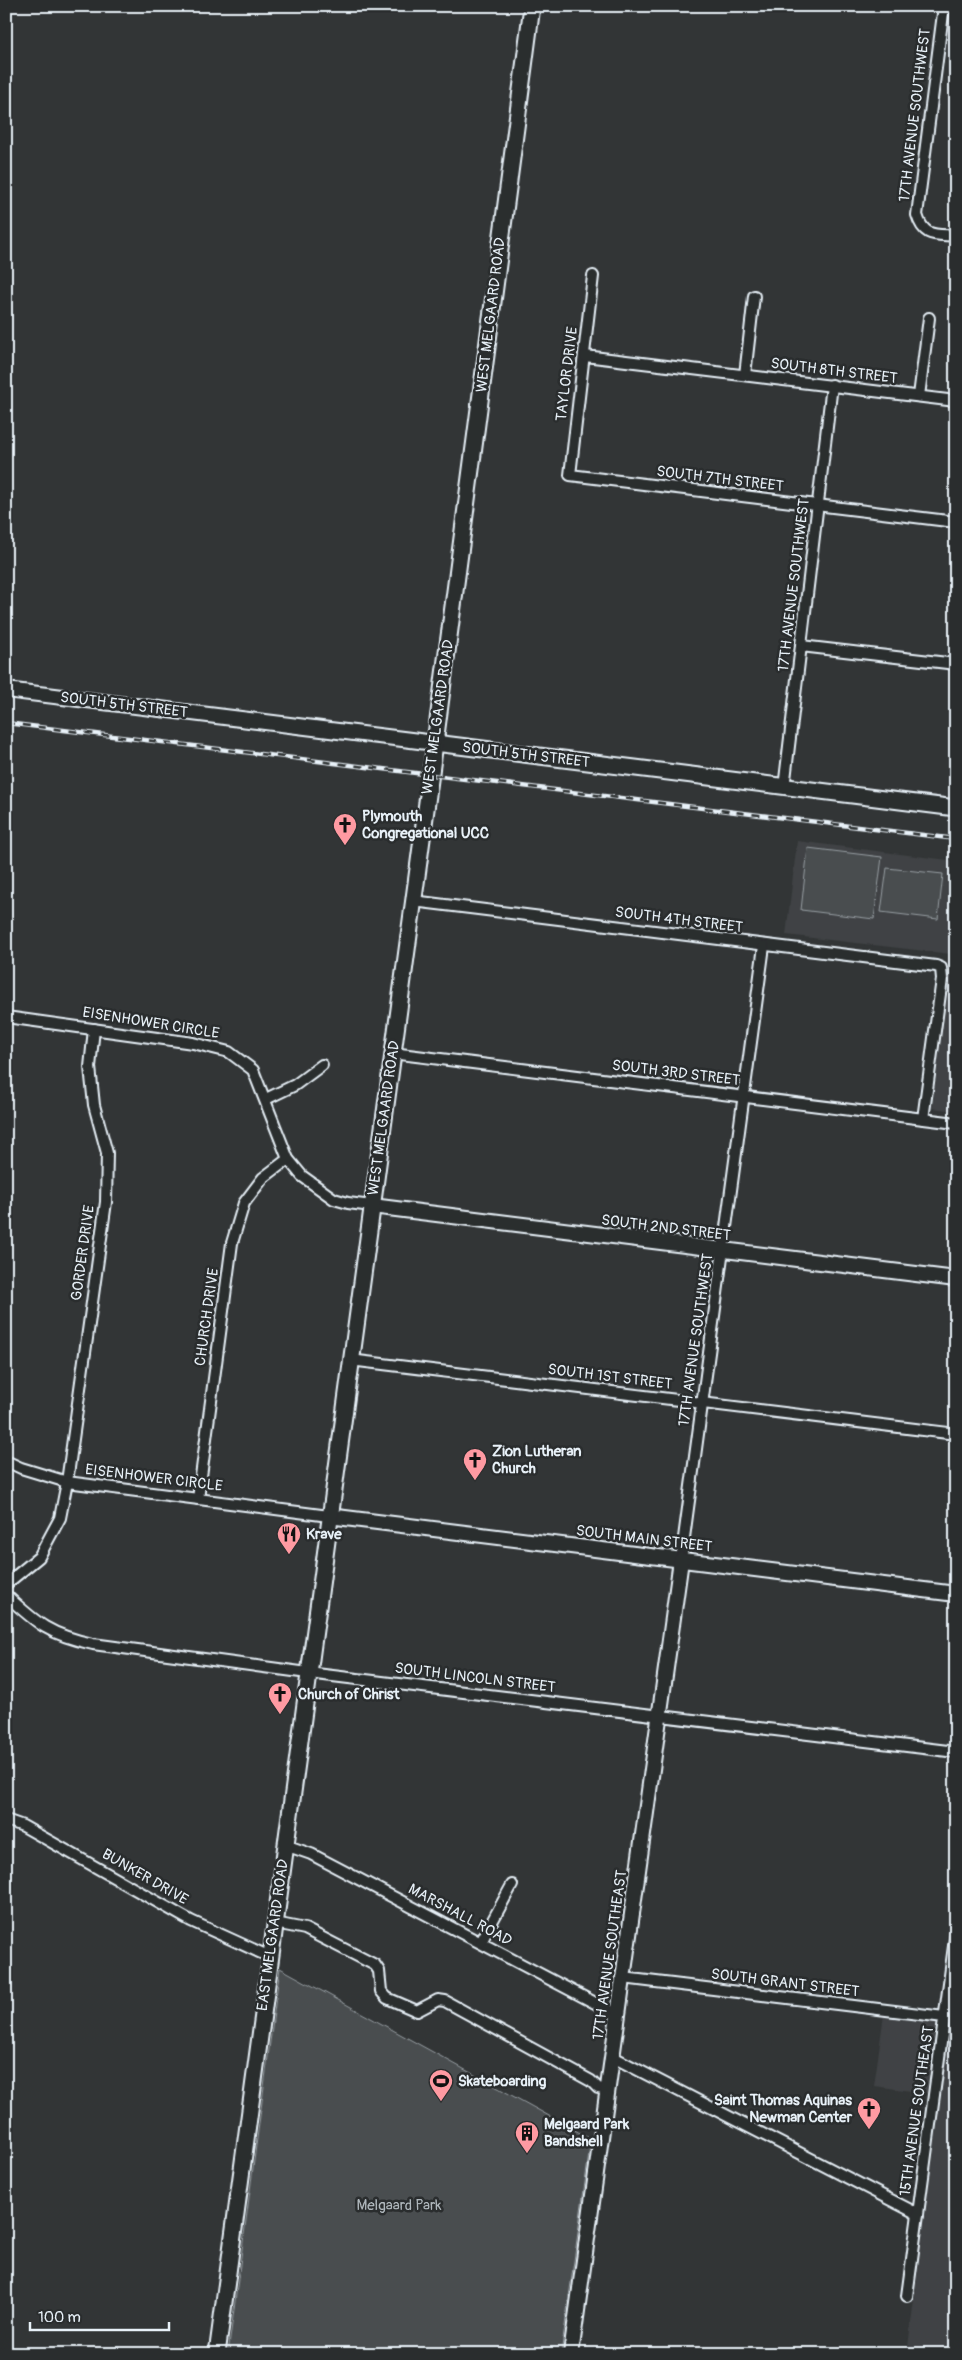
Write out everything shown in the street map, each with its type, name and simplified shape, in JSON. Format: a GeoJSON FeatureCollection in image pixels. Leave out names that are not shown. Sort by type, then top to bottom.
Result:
{"type":"FeatureCollection","features":[{"type":"Feature","properties":{"kind":"main road","name":"WEST MELGAARD ROAD"},"geometry":{"type":"LineString","coordinates":[[329,1516],[435,743],[532,6]]}},
{"type":"Feature","properties":{"kind":"main road","name":"SOUTH 5TH STREET"},"geometry":{"type":"LineString","coordinates":[[435,743],[956,808]]}},
{"type":"Feature","properties":{"kind":"main road","name":"EAST MELGAARD ROAD"},"geometry":{"type":"LineString","coordinates":[[217,2354],[329,1516]]}},
{"type":"Feature","properties":{"kind":"street","name":"17TH AVENUE SOUTHWEST"},"geometry":{"type":"LineString","coordinates":[[944,6],[917,215],[921,227],[929,233],[956,236]]}},
{"type":"Feature","properties":{"kind":"street","name":"TAYLOR DRIVE"},"geometry":{"type":"LineString","coordinates":[[570,475],[593,276]]}},
{"type":"Feature","properties":{"kind":"street"},"geometry":{"type":"LineString","coordinates":[[745,375],[754,296]]}},
{"type":"Feature","properties":{"kind":"street"},"geometry":{"type":"LineString","coordinates":[[919,396],[929,318]]}},
{"type":"Feature","properties":{"kind":"street","name":"SOUTH 8TH STREET"},"geometry":{"type":"LineString","coordinates":[[585,356],[956,401]]}},
{"type":"Feature","properties":{"kind":"street","name":"17TH AVENUE SOUTHWEST"},"geometry":{"type":"LineString","coordinates":[[784,788],[832,386]]}},
{"type":"Feature","properties":{"kind":"street","name":"SOUTH 7TH STREET"},"geometry":{"type":"LineString","coordinates":[[570,475],[956,522]]}},
{"type":"Feature","properties":{"kind":"street"},"geometry":{"type":"LineString","coordinates":[[801,646],[956,664]]}},
{"type":"Feature","properties":{"kind":"street","name":"SOUTH 5TH STREET"},"geometry":{"type":"LineString","coordinates":[[6,690],[435,743]]}},
{"type":"Feature","properties":{"kind":"street","name":"SOUTH 4TH STREET"},"geometry":{"type":"LineString","coordinates":[[413,901],[764,946],[932,965],[941,968],[942,979],[923,1119]]}},
{"type":"Feature","properties":{"kind":"street","name":"17TH AVENUE SOUTHWEST"},"geometry":{"type":"LineString","coordinates":[[681,1560],[764,946]]}},
{"type":"Feature","properties":{"kind":"street","name":"EISENHOWER CIRCLE"},"geometry":{"type":"LineString","coordinates":[[6,1017],[193,1043],[229,1052],[252,1070],[266,1099],[288,1159],[302,1176],[334,1199],[372,1206]]}},
{"type":"Feature","properties":{"kind":"street","name":"GORDER DRIVE"},"geometry":{"type":"LineString","coordinates":[[67,1482],[106,1202],[107,1153],[94,1105],[90,1067],[94,1029]]}},
{"type":"Feature","properties":{"kind":"street","name":"SOUTH 3RD STREET"},"geometry":{"type":"LineString","coordinates":[[392,1053],[956,1123]]}},
{"type":"Feature","properties":{"kind":"street"},"geometry":{"type":"LineString","coordinates":[[266,1099],[295,1085],[322,1064]]}},
{"type":"Feature","properties":{"kind":"street","name":"CHURCH DRIVE"},"geometry":{"type":"LineString","coordinates":[[198,1499],[232,1243],[244,1203],[263,1178],[288,1159]]}},
{"type":"Feature","properties":{"kind":"street","name":"SOUTH 2ND STREET"},"geometry":{"type":"LineString","coordinates":[[372,1206],[723,1252],[956,1279]]}},
{"type":"Feature","properties":{"kind":"street","name":"SOUTH 1ST STREET"},"geometry":{"type":"LineString","coordinates":[[350,1360],[956,1434]]}},
{"type":"Feature","properties":{"kind":"street"},"geometry":{"type":"LineString","coordinates":[[6,1461],[21,1468],[67,1482]]}},
{"type":"Feature","properties":{"kind":"street","name":"EISENHOWER CIRCLE"},"geometry":{"type":"LineString","coordinates":[[6,1584],[39,1557],[60,1518],[67,1482],[329,1516]]}},
{"type":"Feature","properties":{"kind":"street","name":"SOUTH MAIN STREET"},"geometry":{"type":"LineString","coordinates":[[329,1516],[956,1594]]}},
{"type":"Feature","properties":{"kind":"street","name":"17TH AVENUE SOUTHEAST"},"geometry":{"type":"LineString","coordinates":[[572,2354],[681,1560]]}},
{"type":"Feature","properties":{"kind":"street","name":"SOUTH LINCOLN STREET"},"geometry":{"type":"LineString","coordinates":[[6,1595],[44,1628],[66,1638],[93,1644],[308,1673],[956,1752]]}},
{"type":"Feature","properties":{"kind":"street","name":"BUNKER DRIVE"},"geometry":{"type":"LineString","coordinates":[[6,1820],[23,1826],[191,1921],[270,1957]]}},
{"type":"Feature","properties":{"kind":"street","name":"MARSHALL ROAD"},"geometry":{"type":"LineString","coordinates":[[285,1846],[311,1854],[481,1942],[618,2016]]}},
{"type":"Feature","properties":{"kind":"street"},"geometry":{"type":"LineString","coordinates":[[481,1942],[512,1885]]}},
{"type":"Feature","properties":{"kind":"street"},"geometry":{"type":"LineString","coordinates":[[275,1922],[305,1929],[375,1965],[379,1971],[380,1991],[387,1998],[417,2011],[438,2000],[445,2001],[592,2081],[598,2088],[608,2090]]}},
{"type":"Feature","properties":{"kind":"street","name":"15TH AVENUE SOUTHEAST"},"geometry":{"type":"LineString","coordinates":[[907,2296],[956,1930]]}},
{"type":"Feature","properties":{"kind":"street","name":"SOUTH GRANT STREET"},"geometry":{"type":"LineString","coordinates":[[623,1978],[944,2017]]}},
{"type":"Feature","properties":{"kind":"street"},"geometry":{"type":"LineString","coordinates":[[612,2057],[918,2214]]}},
{"type":"Feature","properties":{"kind":"shaded area"},"geometry":{"type":"Polygon","coordinates":[[[797,841],[956,861],[956,1111],[932,1108],[951,954],[786,935],[797,841]]]}},
{"type":"Feature","properties":{"kind":"shaded area"},"geometry":{"type":"Polygon","coordinates":[[[956,1979],[956,2354],[907,2354],[940,2095],[874,2086],[884,2014],[950,2023],[956,1979]]]}},
{"type":"Feature","properties":{"kind":"green space"},"geometry":{"type":"Polygon","coordinates":[[[808,848],[882,857],[874,919],[801,910],[808,848]]]}},
{"type":"Feature","properties":{"kind":"green space"},"geometry":{"type":"Polygon","coordinates":[[[887,868],[943,874],[938,919],[881,912],[887,868]]]}},
{"type":"Feature","properties":{"kind":"green space","name":"Melgaard Park"},"geometry":{"type":"Polygon","coordinates":[[[280,1968],[591,2139],[561,2354],[228,2354],[280,1968]]]}},
{"type":"Feature","properties":{"kind":"railway"},"geometry":{"type":"LineString","coordinates":[[6,723],[956,839]]}},
{"type":"Feature","properties":{"kind":"place","name":"Plymouth Congregational UCC"},"geometry":{"type":"Point","coordinates":[345,846]}},
{"type":"Feature","properties":{"kind":"place","name":"Zion Lutheran Church"},"geometry":{"type":"Point","coordinates":[475,1481]}},
{"type":"Feature","properties":{"kind":"place","name":"Krave"},"geometry":{"type":"Point","coordinates":[289,1555]}},
{"type":"Feature","properties":{"kind":"place","name":"Church of Christ"},"geometry":{"type":"Point","coordinates":[280,1715]}},
{"type":"Feature","properties":{"kind":"place","name":"Skateboarding"},"geometry":{"type":"Point","coordinates":[441,2102]}},
{"type":"Feature","properties":{"kind":"place","name":"Saint Thomas Aquinas Newman Center"},"geometry":{"type":"Point","coordinates":[869,2130]}},
{"type":"Feature","properties":{"kind":"place","name":"Melgaard Park Bandshell"},"geometry":{"type":"Point","coordinates":[527,2154]}}]}
